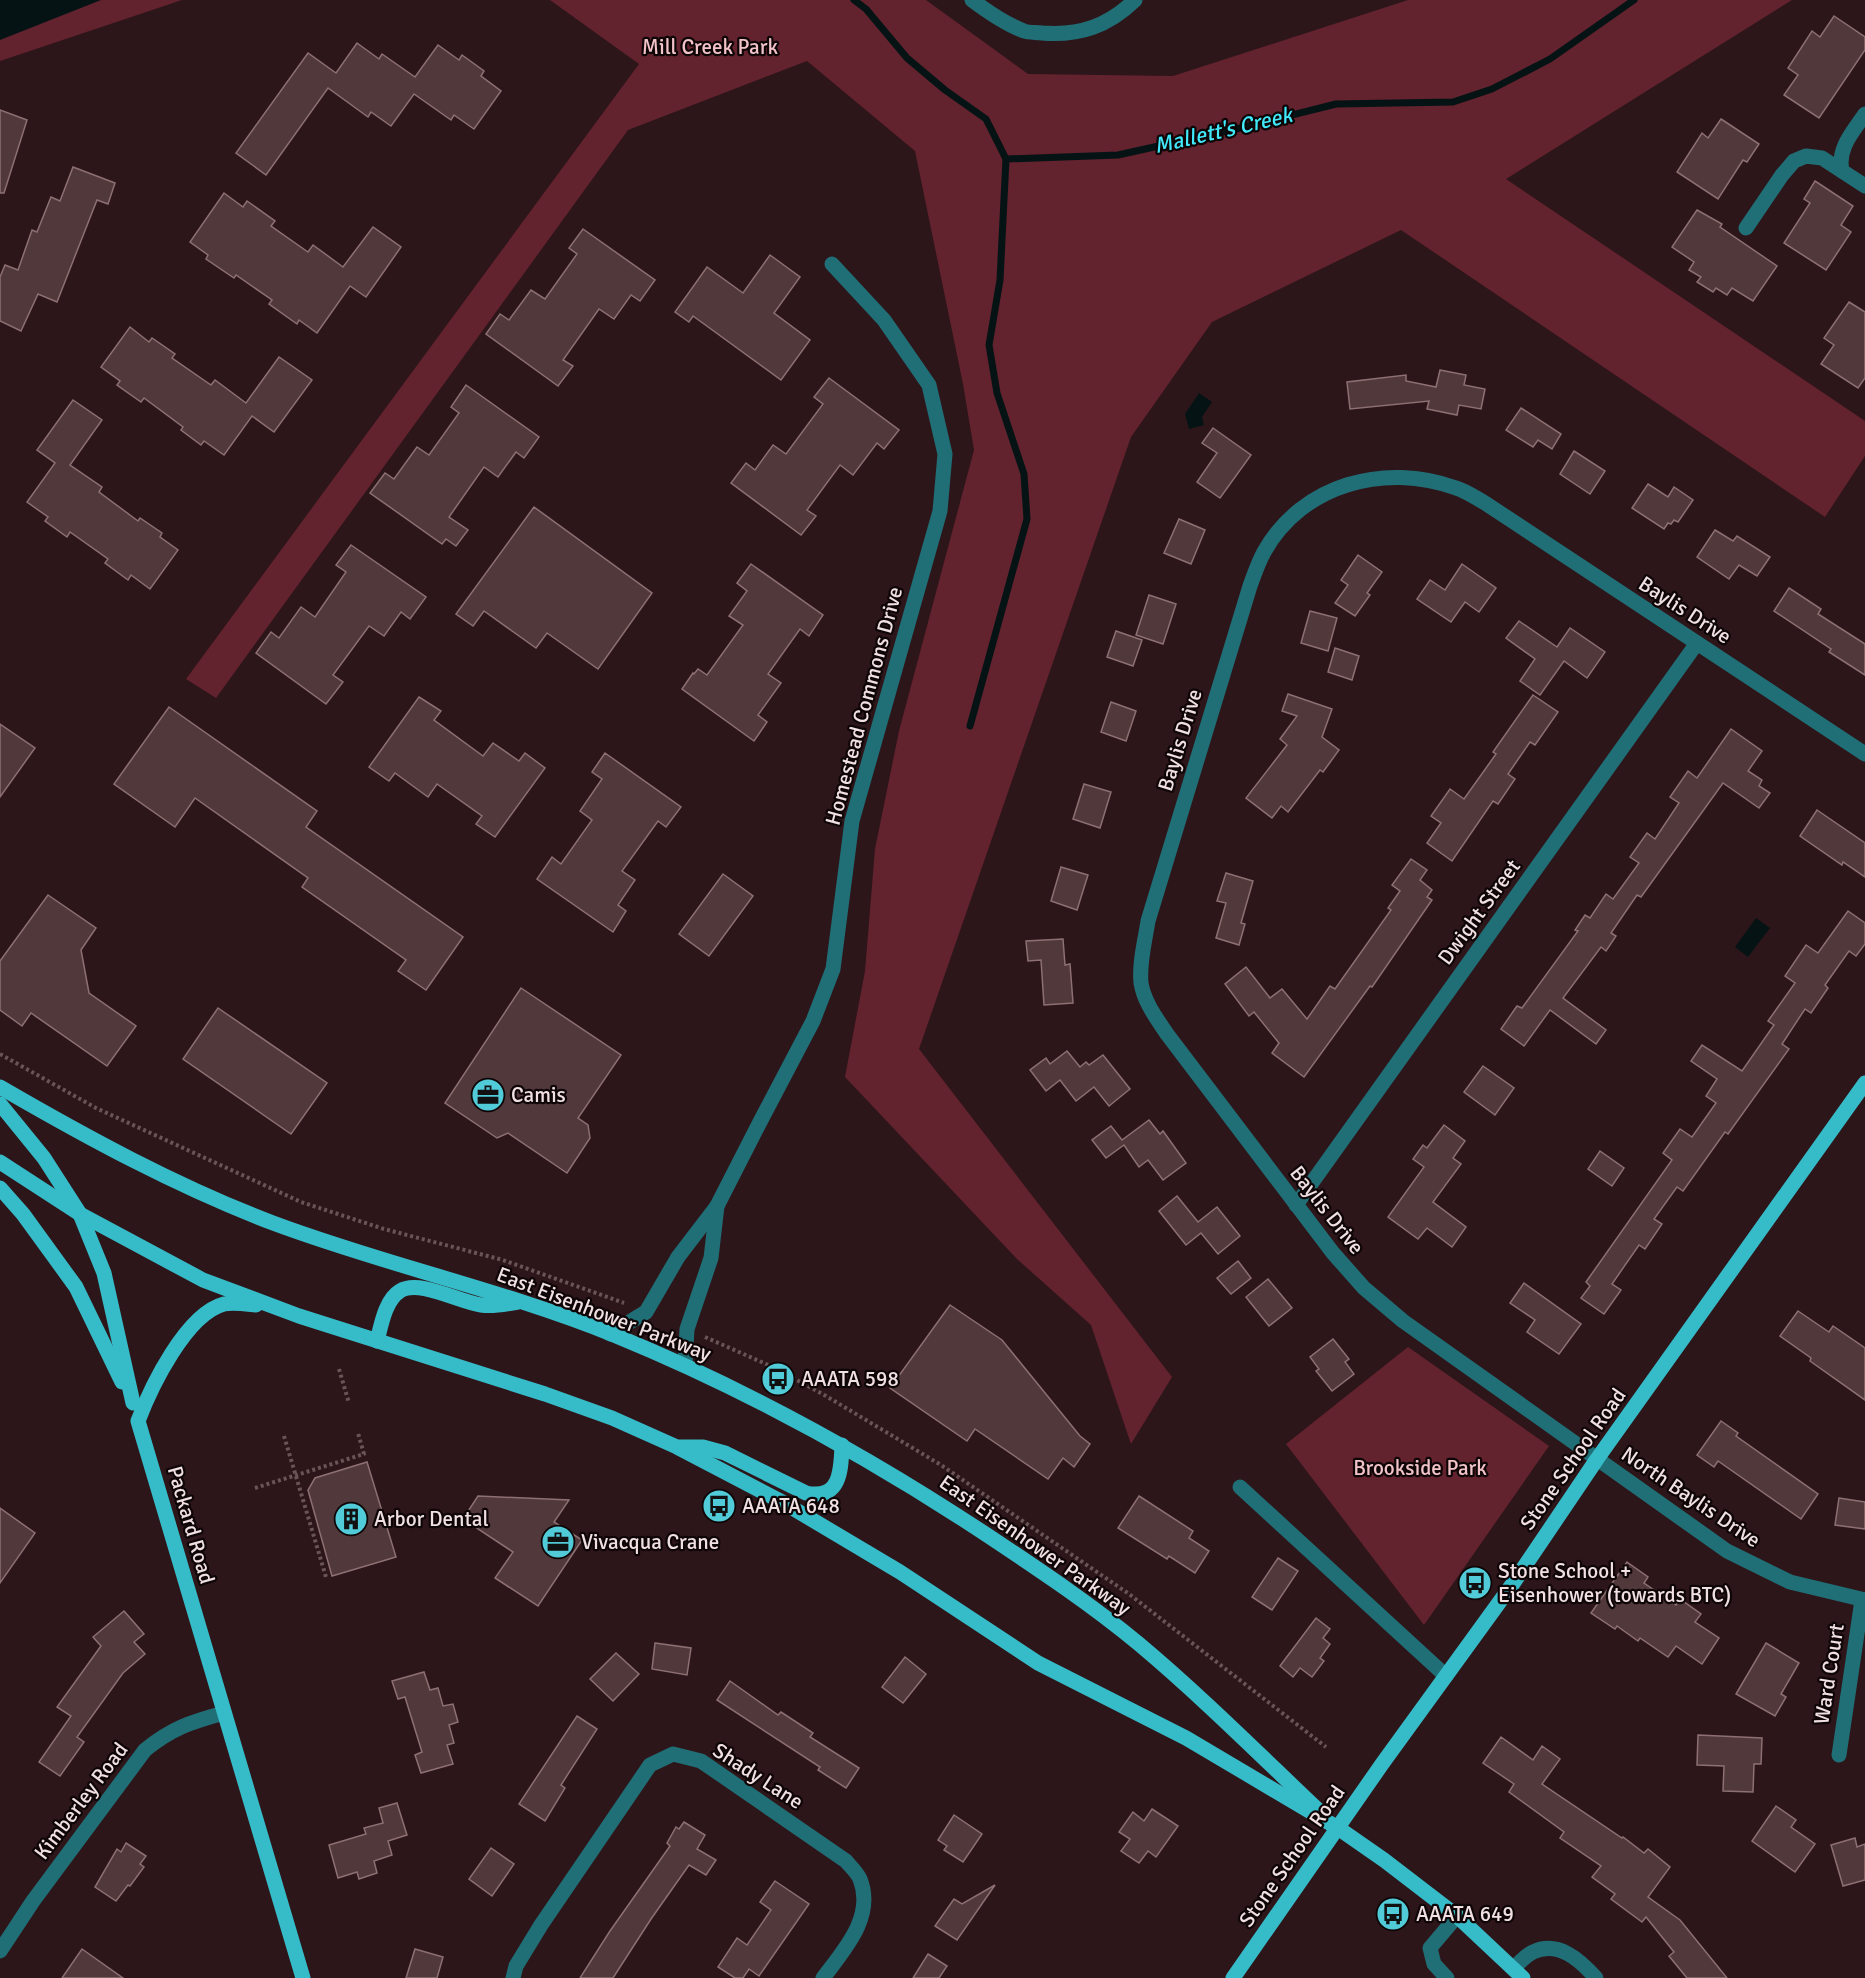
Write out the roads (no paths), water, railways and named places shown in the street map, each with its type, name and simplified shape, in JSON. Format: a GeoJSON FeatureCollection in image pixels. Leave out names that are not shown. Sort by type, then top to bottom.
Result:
{"type":"FeatureCollection","features":[{"type":"Feature","properties":{"kind":"main road","name":"Stone School Road"},"geometry":{"type":"LineString","coordinates":[[1233,1978],[1514,1582],[1597,1459],[1865,1083]]}},
{"type":"Feature","properties":{"kind":"main road","name":"East Eisenhower Parkway"},"geometry":{"type":"LineString","coordinates":[[0,1087],[160,1175],[272,1222],[380,1259],[521,1302],[610,1334],[685,1365],[843,1445],[929,1497],[1042,1572],[1137,1642],[1196,1693],[1338,1828]]}},
{"type":"Feature","properties":{"kind":"main road","name":"Packard Road"},"geometry":{"type":"LineString","coordinates":[[0,1104],[44,1158],[80,1214],[104,1273],[133,1403]]}},
{"type":"Feature","properties":{"kind":"main road","name":"East Eisenhower Parkway"},"geometry":{"type":"LineString","coordinates":[[0,1162],[80,1214],[203,1280],[269,1305],[612,1418],[677,1447],[784,1503],[891,1566],[1038,1663],[1186,1738],[1338,1828],[1457,1916],[1519,1973]]}},
{"type":"Feature","properties":{"kind":"main road"},"geometry":{"type":"LineString","coordinates":[[0,1188],[23,1214],[76,1287],[133,1403]]}},
{"type":"Feature","properties":{"kind":"main road"},"geometry":{"type":"LineString","coordinates":[[377,1341],[390,1301],[399,1291],[413,1287],[428,1289],[482,1305],[499,1306],[521,1302]]}},
{"type":"Feature","properties":{"kind":"main road"},"geometry":{"type":"LineString","coordinates":[[138,1421],[156,1379],[197,1321],[212,1309],[225,1304],[269,1305]]}},
{"type":"Feature","properties":{"kind":"main road","name":"Packard Road"},"geometry":{"type":"LineString","coordinates":[[138,1421],[303,1978]]}},
{"type":"Feature","properties":{"kind":"main road"},"geometry":{"type":"LineString","coordinates":[[677,1447],[703,1447],[725,1454],[806,1493],[816,1495],[832,1488],[838,1480],[843,1445]]}},
{"type":"Feature","properties":{"kind":"street"},"geometry":{"type":"LineString","coordinates":[[972,0],[995,16],[1026,32],[1064,35],[1095,27],[1119,15],[1135,0]]}},
{"type":"Feature","properties":{"kind":"street"},"geometry":{"type":"LineString","coordinates":[[1842,171],[1839,159],[1843,147],[1865,114]]}},
{"type":"Feature","properties":{"kind":"street"},"geometry":{"type":"LineString","coordinates":[[1746,228],[1782,175],[1794,161],[1806,156],[1822,158],[1865,186]]}},
{"type":"Feature","properties":{"kind":"street","name":"Homestead Commons Drive"},"geometry":{"type":"LineString","coordinates":[[610,1334],[646,1311],[678,1257],[717,1206],[813,1021],[833,969],[852,821],[940,511],[945,454],[929,385],[885,320],[832,264]]}},
{"type":"Feature","properties":{"kind":"street","name":"Baylis Drive"},"geometry":{"type":"LineString","coordinates":[[1597,1459],[1395,1314],[1364,1288],[1333,1253],[1152,1011],[1141,983],[1142,955],[1148,921],[1250,586],[1263,552],[1283,525],[1309,502],[1335,488],[1377,478],[1409,477],[1457,488],[1485,503],[1865,754]]}},
{"type":"Feature","properties":{"kind":"street","name":"Dwight Street"},"geometry":{"type":"LineString","coordinates":[[1296,1204],[1697,643]]}},
{"type":"Feature","properties":{"kind":"street","name":"Homestead Commons Drive"},"geometry":{"type":"LineString","coordinates":[[685,1365],[687,1329],[711,1258],[717,1206]]}},
{"type":"Feature","properties":{"kind":"street","name":"Packard Road"},"geometry":{"type":"LineString","coordinates":[[133,1403],[138,1421]]}},
{"type":"Feature","properties":{"kind":"street","name":"North Baylis Drive"},"geometry":{"type":"LineString","coordinates":[[1597,1459],[1727,1551],[1790,1582],[1863,1600]]}},
{"type":"Feature","properties":{"kind":"street"},"geometry":{"type":"LineString","coordinates":[[1240,1486],[1446,1676]]}},
{"type":"Feature","properties":{"kind":"street","name":"Ward Court"},"geometry":{"type":"LineString","coordinates":[[1839,1755],[1863,1600]]}},
{"type":"Feature","properties":{"kind":"street","name":"Kimberley Road"},"geometry":{"type":"LineString","coordinates":[[0,1951],[40,1891],[145,1750],[166,1733],[224,1713]]}},
{"type":"Feature","properties":{"kind":"street","name":"Shady Lane"},"geometry":{"type":"LineString","coordinates":[[513,1978],[516,1966],[542,1925],[650,1765],[673,1754],[701,1761],[846,1861],[860,1878],[865,1903],[856,1933],[823,1978]]}},
{"type":"Feature","properties":{"kind":"street"},"geometry":{"type":"LineString","coordinates":[[1448,1978],[1434,1964],[1430,1948],[1457,1916]]}},
{"type":"Feature","properties":{"kind":"street"},"geometry":{"type":"LineString","coordinates":[[1519,1973],[1532,1952],[1551,1948],[1569,1953],[1596,1978]]}},
{"type":"Feature","properties":{"kind":"waterway"},"geometry":{"type":"LineString","coordinates":[[854,0],[866,9],[907,58],[945,90],[986,119],[1006,159],[1000,280],[989,345],[997,393],[1024,474],[1027,519],[970,726]]}},
{"type":"Feature","properties":{"kind":"waterway","name":"Mallett's Creek"},"geometry":{"type":"LineString","coordinates":[[1006,159],[1118,155],[1336,104],[1453,102],[1492,89],[1550,59],[1634,0]]}},
{"type":"Feature","properties":{"kind":"place","name":"Camis"},"geometry":{"type":"Point","coordinates":[488,1095]}},
{"type":"Feature","properties":{"kind":"place","name":"AAATA 598"},"geometry":{"type":"Point","coordinates":[778,1379]}},
{"type":"Feature","properties":{"kind":"place","name":"AAATA 648"},"geometry":{"type":"Point","coordinates":[719,1506]}},
{"type":"Feature","properties":{"kind":"place","name":"Arbor Dental"},"geometry":{"type":"Point","coordinates":[351,1519]}},
{"type":"Feature","properties":{"kind":"place","name":"Vivacqua Crane"},"geometry":{"type":"Point","coordinates":[558,1542]}},
{"type":"Feature","properties":{"kind":"place","name":"Stone School + Eisenhower (towards BTC)"},"geometry":{"type":"Point","coordinates":[1475,1583]}},
{"type":"Feature","properties":{"kind":"place","name":"AAATA 649"},"geometry":{"type":"Point","coordinates":[1393,1914]}},
{"type":"Feature","properties":{"kind":"park label","name":"Mill Creek Park"},"geometry":{"type":"Point","coordinates":[710,47]}},
{"type":"Feature","properties":{"kind":"park label","name":"Brookside Park"},"geometry":{"type":"Point","coordinates":[1420,1468]}}]}
